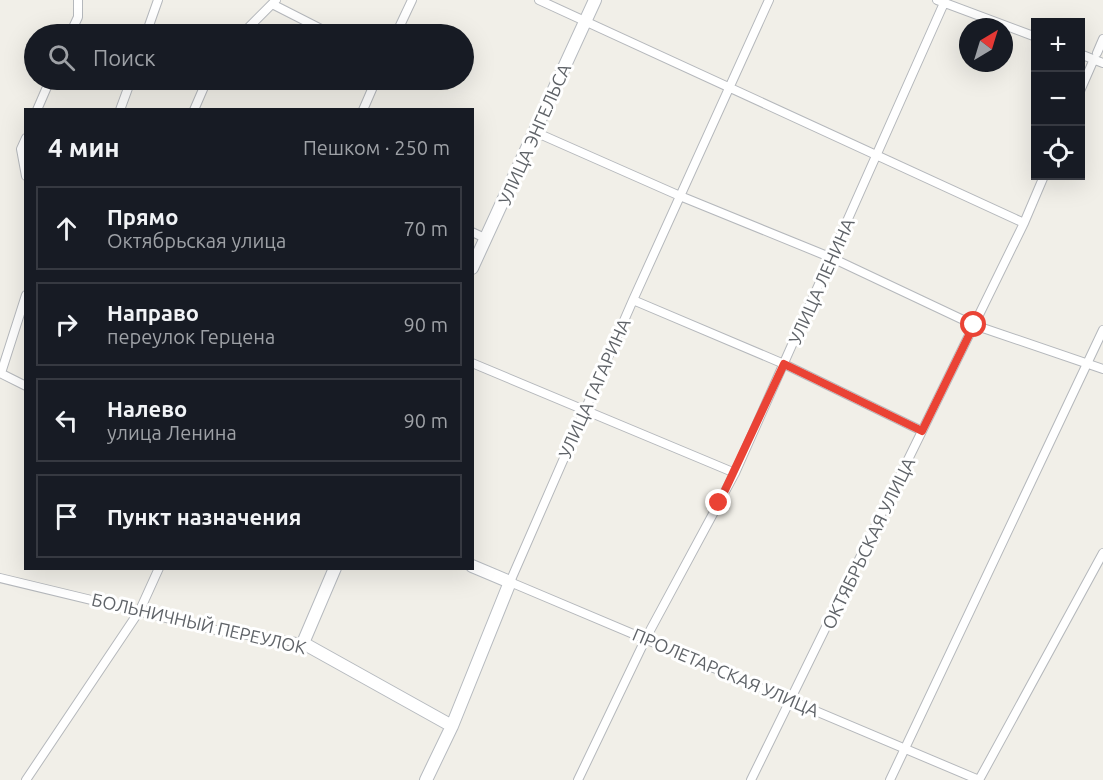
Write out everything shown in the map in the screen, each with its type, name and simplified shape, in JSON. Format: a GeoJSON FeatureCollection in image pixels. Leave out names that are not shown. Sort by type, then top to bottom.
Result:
{"type":"FeatureCollection","features":[{"type":"Feature","properties":{"kind":"main road","name":"УЛИЦА ЭНГЕЛЬСА"},"geometry":{"type":"LineString","coordinates":[[474,264],[595,0]]}},
{"type":"Feature","properties":{"kind":"main road","name":"ПРОЛЕТАРСКАЯ УЛИЦА"},"geometry":{"type":"LineString","coordinates":[[474,567],[510,582]]}},
{"type":"Feature","properties":{"kind":"main road"},"geometry":{"type":"LineString","coordinates":[[303,643],[334,570]]}},
{"type":"Feature","properties":{"kind":"main road","name":"УЛИЦА ГАГАРИНА"},"geometry":{"type":"LineString","coordinates":[[430,779],[510,582]]}},
{"type":"Feature","properties":{"kind":"main road","name":"БОЛЬНИЧНЫЙ ПЕРЕУЛОК"},"geometry":{"type":"LineString","coordinates":[[303,643],[452,726]]}},
{"type":"Feature","properties":{"kind":"street"},"geometry":{"type":"LineString","coordinates":[[75,24],[78,17],[78,0]]}},
{"type":"Feature","properties":{"kind":"street"},"geometry":{"type":"LineString","coordinates":[[150,24],[158,0]]}},
{"type":"Feature","properties":{"kind":"street"},"geometry":{"type":"LineString","coordinates":[[401,24],[412,0]]}},
{"type":"Feature","properties":{"kind":"street"},"geometry":{"type":"LineString","coordinates":[[539,0],[878,153],[1024,223]]}},
{"type":"Feature","properties":{"kind":"street","name":"УЛИЦА ГАГАРИНА"},"geometry":{"type":"LineString","coordinates":[[510,582],[633,300],[769,0]]}},
{"type":"Feature","properties":{"kind":"street"},"geometry":{"type":"LineString","coordinates":[[252,24],[275,2],[314,24]]}},
{"type":"Feature","properties":{"kind":"street"},"geometry":{"type":"LineString","coordinates":[[941,2],[1031,36]]}},
{"type":"Feature","properties":{"kind":"street","name":"УЛИЦА ЛЕНИНА"},"geometry":{"type":"LineString","coordinates":[[578,780],[646,638],[735,473],[878,153],[941,2]]}},
{"type":"Feature","properties":{"kind":"street"},"geometry":{"type":"LineString","coordinates":[[1085,79],[1103,39]]}},
{"type":"Feature","properties":{"kind":"street"},"geometry":{"type":"LineString","coordinates":[[1085,55],[1095,56],[1103,63]]}},
{"type":"Feature","properties":{"kind":"street"},"geometry":{"type":"LineString","coordinates":[[39,108],[46,90]]}},
{"type":"Feature","properties":{"kind":"street"},"geometry":{"type":"LineString","coordinates":[[121,108],[127,90]]}},
{"type":"Feature","properties":{"kind":"street"},"geometry":{"type":"LineString","coordinates":[[195,108],[203,90]]}},
{"type":"Feature","properties":{"kind":"street"},"geometry":{"type":"LineString","coordinates":[[364,108],[372,90]]}},
{"type":"Feature","properties":{"kind":"street"},"geometry":{"type":"LineString","coordinates":[[535,132],[680,196],[832,258],[974,325],[1103,369]]}},
{"type":"Feature","properties":{"kind":"street"},"geometry":{"type":"LineString","coordinates":[[24,142],[21,149],[24,165]]}},
{"type":"Feature","properties":{"kind":"street","name":"ОКТЯБРЬСКАЯ УЛИЦА"},"geometry":{"type":"LineString","coordinates":[[751,780],[792,701],[1024,223],[1042,180]]}},
{"type":"Feature","properties":{"kind":"street"},"geometry":{"type":"LineString","coordinates":[[474,233],[487,239]]}},
{"type":"Feature","properties":{"kind":"street"},"geometry":{"type":"LineString","coordinates":[[633,300],[784,364],[922,431]]}},
{"type":"Feature","properties":{"kind":"street"},"geometry":{"type":"LineString","coordinates":[[24,301],[0,373],[24,385]]}},
{"type":"Feature","properties":{"kind":"street"},"geometry":{"type":"LineString","coordinates":[[890,780],[1103,330]]}},
{"type":"Feature","properties":{"kind":"street"},"geometry":{"type":"LineString","coordinates":[[474,364],[735,473]]}},
{"type":"Feature","properties":{"kind":"street"},"geometry":{"type":"LineString","coordinates":[[979,780],[1103,553]]}},
{"type":"Feature","properties":{"kind":"street"},"geometry":{"type":"LineString","coordinates":[[26,780],[140,610],[158,570]]}},
{"type":"Feature","properties":{"kind":"street","name":"БОЛЬНИЧНЫЙ ПЕРЕУЛОК"},"geometry":{"type":"LineString","coordinates":[[0,578],[220,631],[303,643]]}},
{"type":"Feature","properties":{"kind":"street","name":"ПРОЛЕТАРСКАЯ УЛИЦА"},"geometry":{"type":"LineString","coordinates":[[510,582],[906,747],[979,780]]}},
{"type":"Feature","properties":{"kind":"route"},"geometry":{"type":"LineString","coordinates":[[719,503],[784,364],[922,431],[974,325]]}}]}
